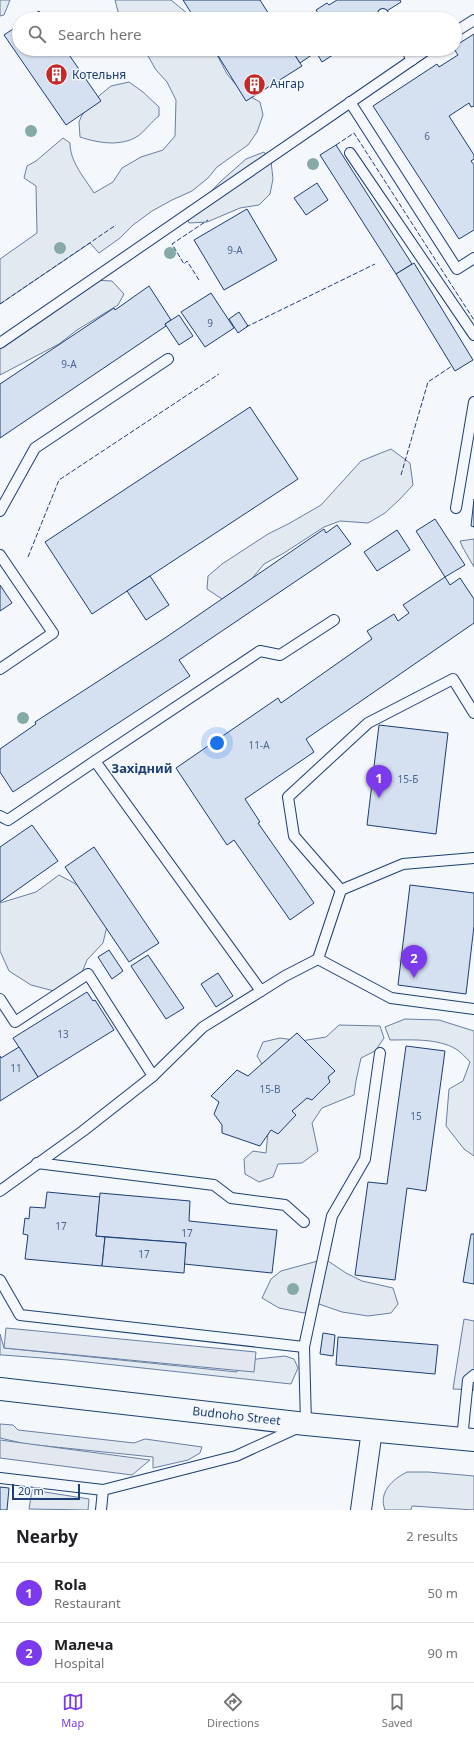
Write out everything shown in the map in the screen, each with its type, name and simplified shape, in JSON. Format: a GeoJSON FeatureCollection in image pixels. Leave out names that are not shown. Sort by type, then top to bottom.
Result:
{"type":"FeatureCollection","features":[{"type":"Feature","properties":{"kind":"highway","name":"Budnoho Street"},"geometry":{"type":"LineString","coordinates":[[0,1389],[306,1424],[468,1439]]}},
{"type":"Feature","properties":{"kind":"street"},"geometry":{"type":"LineString","coordinates":[[361,1510],[372,1430]]}},
{"type":"Feature","properties":{"kind":"lane"},"geometry":{"type":"LineString","coordinates":[[462,28],[474,20]]}},
{"type":"Feature","properties":{"kind":"lane"},"geometry":{"type":"LineString","coordinates":[[410,56],[412,60]]}},
{"type":"Feature","properties":{"kind":"lane"},"geometry":{"type":"LineString","coordinates":[[0,343],[418,56]]}},
{"type":"Feature","properties":{"kind":"lane"},"geometry":{"type":"LineString","coordinates":[[350,102],[457,269],[474,258]]}},
{"type":"Feature","properties":{"kind":"lane"},"geometry":{"type":"LineString","coordinates":[[350,153],[474,335]]}},
{"type":"Feature","properties":{"kind":"lane"},"geometry":{"type":"LineString","coordinates":[[0,511],[35,448],[168,359]]}},
{"type":"Feature","properties":{"kind":"lane"},"geometry":{"type":"LineString","coordinates":[[456,508],[474,402]]}},
{"type":"Feature","properties":{"kind":"lane"},"geometry":{"type":"LineString","coordinates":[[0,555],[53,634],[0,669]]}},
{"type":"Feature","properties":{"kind":"lane"},"geometry":{"type":"LineString","coordinates":[[0,816],[8,820],[260,651],[280,655],[334,620]]}},
{"type":"Feature","properties":{"kind":"lane"},"geometry":{"type":"LineString","coordinates":[[341,890],[294,836],[288,797],[368,723],[453,679],[474,713]]}},
{"type":"Feature","properties":{"kind":"lane"},"geometry":{"type":"LineString","coordinates":[[95,761],[261,991]]}},
{"type":"Feature","properties":{"kind":"lane"},"geometry":{"type":"LineString","coordinates":[[0,1190],[83,1131],[153,1076],[202,1027],[285,976],[318,959],[341,890],[403,864],[474,858]]}},
{"type":"Feature","properties":{"kind":"lane"},"geometry":{"type":"LineString","coordinates":[[318,959],[391,998],[474,1009]]}},
{"type":"Feature","properties":{"kind":"lane"},"geometry":{"type":"LineString","coordinates":[[0,999],[15,1022],[88,974],[153,1076]]}},
{"type":"Feature","properties":{"kind":"lane"},"geometry":{"type":"LineString","coordinates":[[0,1478],[103,1490],[236,1456],[306,1424],[304,1347],[332,1216],[365,1159],[380,1053]]}},
{"type":"Feature","properties":{"kind":"lane"},"geometry":{"type":"LineString","coordinates":[[36,1163],[214,1185],[231,1198],[285,1204],[304,1222]]}},
{"type":"Feature","properties":{"kind":"lane"},"geometry":{"type":"LineString","coordinates":[[0,1280],[20,1315],[304,1347]]}},
{"type":"Feature","properties":{"kind":"lane"},"geometry":{"type":"LineString","coordinates":[[468,1439],[468,1380],[474,1375]]}},
{"type":"Feature","properties":{"kind":"lane"},"geometry":{"type":"LineString","coordinates":[[101,1510],[103,1490]]}},
{"type":"Feature","properties":{"kind":"shaded area"},"geometry":{"type":"Polygon","coordinates":[[[0,0],[10,0],[4,15],[0,16],[0,0]]]}},
{"type":"Feature","properties":{"kind":"shaded area"},"geometry":{"type":"Polygon","coordinates":[[[115,0],[171,0],[186,12],[118,12],[115,0]]]}},
{"type":"Feature","properties":{"kind":"shaded area"},"geometry":{"type":"Polygon","coordinates":[[[148,56],[218,56],[227,74],[242,92],[260,102],[263,115],[257,132],[248,145],[217,167],[208,178],[192,191],[152,211],[133,225],[120,238],[99,253],[90,243],[0,304],[0,259],[37,233],[36,186],[24,178],[27,166],[36,161],[63,138],[70,143],[72,157],[94,193],[113,182],[122,168],[141,157],[163,150],[175,136],[176,100],[167,82],[156,70],[148,56]]]}},
{"type":"Feature","properties":{"kind":"shaded area"},"geometry":{"type":"Polygon","coordinates":[[[129,82],[143,92],[159,107],[159,116],[138,136],[124,142],[109,143],[80,137],[79,122],[82,115],[100,95],[111,86],[129,82]]]}},
{"type":"Feature","properties":{"kind":"shaded area"},"geometry":{"type":"Polygon","coordinates":[[[264,152],[271,161],[273,179],[270,194],[259,205],[240,208],[207,222],[189,223],[187,217],[220,182],[246,159],[264,152]]]}},
{"type":"Feature","properties":{"kind":"shaded area"},"geometry":{"type":"Polygon","coordinates":[[[92,280],[112,281],[124,294],[118,305],[77,330],[59,344],[0,375],[0,346],[92,280]]]}},
{"type":"Feature","properties":{"kind":"shaded area"},"geometry":{"type":"Polygon","coordinates":[[[391,449],[410,463],[413,485],[385,513],[368,523],[340,521],[324,527],[264,564],[251,580],[222,599],[207,589],[208,576],[222,564],[268,534],[321,505],[361,461],[391,449]]]}},
{"type":"Feature","properties":{"kind":"shaded area"},"geometry":{"type":"Polygon","coordinates":[[[474,539],[474,567],[460,541],[474,539]]]}},
{"type":"Feature","properties":{"kind":"shaded area"},"geometry":{"type":"Polygon","coordinates":[[[59,875],[74,883],[98,902],[108,922],[103,943],[87,960],[77,985],[54,991],[31,985],[9,971],[0,951],[0,903],[36,892],[59,875]]]}},
{"type":"Feature","properties":{"kind":"shaded area"},"geometry":{"type":"Polygon","coordinates":[[[405,1019],[439,1020],[474,1031],[474,1156],[464,1149],[446,1126],[449,1089],[463,1081],[470,1062],[462,1053],[449,1045],[424,1040],[390,1040],[385,1027],[405,1019]]]}},
{"type":"Feature","properties":{"kind":"shaded area"},"geometry":{"type":"Polygon","coordinates":[[[339,1025],[380,1026],[384,1038],[375,1051],[361,1058],[354,1095],[322,1108],[312,1123],[318,1151],[302,1163],[278,1164],[273,1177],[259,1182],[245,1174],[244,1159],[253,1151],[266,1153],[269,1121],[270,1077],[257,1056],[263,1042],[280,1038],[301,1041],[326,1037],[339,1025]]]}},
{"type":"Feature","properties":{"kind":"shaded area"},"geometry":{"type":"Polygon","coordinates":[[[325,1259],[346,1273],[362,1281],[393,1288],[398,1304],[391,1313],[368,1316],[342,1312],[319,1304],[304,1313],[279,1308],[262,1298],[271,1279],[281,1271],[325,1259]]]}},
{"type":"Feature","properties":{"kind":"shaded area"},"geometry":{"type":"Polygon","coordinates":[[[464,1319],[474,1321],[474,1390],[453,1389],[464,1319]]]}},
{"type":"Feature","properties":{"kind":"shaded area"},"geometry":{"type":"Polygon","coordinates":[[[6,1328],[256,1352],[254,1372],[4,1348],[6,1328]]]}},
{"type":"Feature","properties":{"kind":"shaded area"},"geometry":{"type":"Polygon","coordinates":[[[0,1334],[4,1348],[237,1372],[238,1361],[285,1356],[294,1359],[298,1368],[291,1384],[68,1360],[0,1355],[0,1334]]]}},
{"type":"Feature","properties":{"kind":"shaded area"},"geometry":{"type":"Polygon","coordinates":[[[0,1424],[13,1425],[18,1430],[134,1443],[145,1439],[202,1447],[200,1453],[188,1460],[153,1468],[153,1457],[26,1444],[0,1438],[0,1424]]]}},
{"type":"Feature","properties":{"kind":"shaded area"},"geometry":{"type":"Polygon","coordinates":[[[0,1440],[150,1460],[132,1475],[0,1458],[0,1440]]]}},
{"type":"Feature","properties":{"kind":"shaded area"},"geometry":{"type":"Polygon","coordinates":[[[407,1472],[428,1472],[474,1476],[474,1510],[412,1506],[411,1510],[385,1510],[383,1503],[385,1492],[392,1482],[407,1472]]]}},
{"type":"Feature","properties":{"kind":"shaded area"},"geometry":{"type":"Polygon","coordinates":[[[32,1490],[89,1499],[88,1510],[29,1509],[32,1490]]]}},
{"type":"Feature","properties":{"kind":"building"},"geometry":{"type":"Polygon","coordinates":[[[183,0],[260,0],[268,12],[191,12],[183,0]]]}},
{"type":"Feature","properties":{"kind":"building"},"geometry":{"type":"Polygon","coordinates":[[[337,0],[400,0],[401,2],[385,12],[317,12],[316,10],[327,3],[329,5],[337,0]]]}},
{"type":"Feature","properties":{"kind":"building","name":"Котельня"},"geometry":{"type":"Polygon","coordinates":[[[12,30],[12,47],[4,35],[12,30]]]}},
{"type":"Feature","properties":{"kind":"building"},"geometry":{"type":"Polygon","coordinates":[[[474,34],[474,106],[471,107],[469,103],[449,116],[474,155],[474,159],[471,161],[474,165],[474,230],[459,239],[373,106],[437,64],[439,67],[456,56],[462,56],[462,42],[474,34]]]}},
{"type":"Feature","properties":{"kind":"building","name":"Котельня"},"geometry":{"type":"Polygon","coordinates":[[[18,56],[70,56],[101,101],[66,125],[18,56]]]}},
{"type":"Feature","properties":{"kind":"building","name":"Ангар"},"geometry":{"type":"Polygon","coordinates":[[[218,56],[296,56],[302,66],[246,101],[218,56]]]}},
{"type":"Feature","properties":{"kind":"building"},"geometry":{"type":"Polygon","coordinates":[[[296,56],[310,56],[300,63],[296,56]]]}},
{"type":"Feature","properties":{"kind":"building"},"geometry":{"type":"Polygon","coordinates":[[[318,56],[331,56],[322,62],[318,56]]]}},
{"type":"Feature","properties":{"kind":"building"},"geometry":{"type":"Polygon","coordinates":[[[336,145],[412,264],[396,274],[320,155],[336,145]]]}},
{"type":"Feature","properties":{"kind":"building"},"geometry":{"type":"Polygon","coordinates":[[[317,183],[328,200],[306,215],[294,198],[317,183]]]}},
{"type":"Feature","properties":{"kind":"building"},"geometry":{"type":"Polygon","coordinates":[[[247,209],[277,260],[224,290],[194,240],[247,209]]]}},
{"type":"Feature","properties":{"kind":"building"},"geometry":{"type":"Polygon","coordinates":[[[414,263],[473,360],[455,371],[396,274],[414,263]]]}},
{"type":"Feature","properties":{"kind":"building"},"geometry":{"type":"Polygon","coordinates":[[[149,286],[171,320],[165,324],[166,326],[0,438],[0,384],[114,308],[115,310],[149,286]]]}},
{"type":"Feature","properties":{"kind":"building"},"geometry":{"type":"Polygon","coordinates":[[[211,293],[234,328],[205,347],[181,312],[211,293]]]}},
{"type":"Feature","properties":{"kind":"building"},"geometry":{"type":"Polygon","coordinates":[[[239,312],[248,326],[238,333],[229,319],[239,312]]]}},
{"type":"Feature","properties":{"kind":"building"},"geometry":{"type":"Polygon","coordinates":[[[179,315],[193,336],[179,345],[165,324],[179,315]]]}},
{"type":"Feature","properties":{"kind":"building"},"geometry":{"type":"Polygon","coordinates":[[[250,407],[298,479],[92,614],[45,542],[250,407]]]}},
{"type":"Feature","properties":{"kind":"building"},"geometry":{"type":"Polygon","coordinates":[[[474,499],[474,527],[471,526],[474,499]]]}},
{"type":"Feature","properties":{"kind":"building"},"geometry":{"type":"Polygon","coordinates":[[[435,519],[465,565],[445,577],[416,531],[435,519]]]}},
{"type":"Feature","properties":{"kind":"building"},"geometry":{"type":"Polygon","coordinates":[[[337,525],[351,544],[179,660],[190,676],[13,792],[0,772],[0,749],[36,724],[35,722],[165,638],[324,529],[326,533],[337,525]]]}},
{"type":"Feature","properties":{"kind":"building"},"geometry":{"type":"Polygon","coordinates":[[[397,530],[410,550],[377,571],[364,552],[397,530]]]}},
{"type":"Feature","properties":{"kind":"building"},"geometry":{"type":"Polygon","coordinates":[[[150,576],[169,605],[146,620],[127,591],[150,576]]]}},
{"type":"Feature","properties":{"kind":"building"},"geometry":{"type":"Polygon","coordinates":[[[445,577],[450,585],[460,578],[474,599],[474,623],[306,739],[314,752],[245,799],[260,822],[258,823],[314,903],[290,920],[234,840],[227,845],[176,768],[278,698],[281,703],[372,639],[367,631],[394,614],[398,621],[409,613],[403,605],[445,577]]]}},
{"type":"Feature","properties":{"kind":"building"},"geometry":{"type":"Polygon","coordinates":[[[0,585],[12,603],[0,611],[0,585]]]}},
{"type":"Feature","properties":{"kind":"building"},"geometry":{"type":"Polygon","coordinates":[[[379,725],[448,733],[436,834],[367,825],[379,725]]]}},
{"type":"Feature","properties":{"kind":"building"},"geometry":{"type":"Polygon","coordinates":[[[32,825],[58,861],[0,902],[0,847],[32,825]]]}},
{"type":"Feature","properties":{"kind":"building"},"geometry":{"type":"Polygon","coordinates":[[[94,847],[159,943],[129,962],[65,867],[94,847]]]}},
{"type":"Feature","properties":{"kind":"building"},"geometry":{"type":"Polygon","coordinates":[[[410,885],[474,893],[474,926],[466,994],[398,985],[410,885]]]}},
{"type":"Feature","properties":{"kind":"building"},"geometry":{"type":"Polygon","coordinates":[[[109,950],[123,971],[112,979],[98,957],[109,950]]]}},
{"type":"Feature","properties":{"kind":"building"},"geometry":{"type":"Polygon","coordinates":[[[148,955],[184,1008],[166,1019],[131,966],[148,955]]]}},
{"type":"Feature","properties":{"kind":"building"},"geometry":{"type":"Polygon","coordinates":[[[218,973],[233,996],[216,1007],[201,984],[218,973]]]}},
{"type":"Feature","properties":{"kind":"building"},"geometry":{"type":"Polygon","coordinates":[[[87,992],[93,1001],[95,1000],[114,1030],[38,1077],[13,1038],[87,992]]]}},
{"type":"Feature","properties":{"kind":"building"},"geometry":{"type":"Polygon","coordinates":[[[297,1033],[335,1071],[328,1077],[330,1082],[312,1100],[307,1098],[292,1111],[296,1115],[278,1134],[271,1130],[260,1146],[222,1133],[222,1125],[214,1114],[219,1102],[211,1096],[237,1070],[248,1076],[297,1033]]]}},
{"type":"Feature","properties":{"kind":"building"},"geometry":{"type":"Polygon","coordinates":[[[406,1046],[445,1051],[426,1191],[407,1188],[395,1280],[355,1275],[368,1182],[387,1184],[406,1046]]]}},
{"type":"Feature","properties":{"kind":"building"},"geometry":{"type":"Polygon","coordinates":[[[19,1047],[38,1077],[0,1101],[0,1056],[1,1058],[19,1047]]]}},
{"type":"Feature","properties":{"kind":"building"},"geometry":{"type":"Polygon","coordinates":[[[47,1192],[100,1197],[96,1236],[105,1237],[102,1266],[25,1259],[28,1235],[23,1234],[25,1218],[29,1219],[30,1207],[45,1208],[47,1192]]]}},
{"type":"Feature","properties":{"kind":"building"},"geometry":{"type":"Polygon","coordinates":[[[100,1193],[190,1201],[189,1221],[277,1230],[272,1273],[184,1264],[186,1243],[96,1236],[100,1193]]]}},
{"type":"Feature","properties":{"kind":"building"},"geometry":{"type":"Polygon","coordinates":[[[471,1234],[474,1234],[474,1284],[463,1282],[471,1234]]]}},
{"type":"Feature","properties":{"kind":"building"},"geometry":{"type":"Polygon","coordinates":[[[105,1237],[186,1243],[184,1273],[102,1266],[105,1237]]]}},
{"type":"Feature","properties":{"kind":"building"},"geometry":{"type":"Polygon","coordinates":[[[323,1333],[335,1335],[333,1356],[320,1354],[323,1333]]]}},
{"type":"Feature","properties":{"kind":"building"},"geometry":{"type":"Polygon","coordinates":[[[338,1337],[438,1345],[435,1374],[336,1365],[338,1337]]]}},
{"type":"Feature","properties":{"kind":"building"},"geometry":{"type":"Polygon","coordinates":[[[0,1487],[9,1488],[7,1510],[0,1510],[0,1487]]]}},
{"type":"Feature","properties":{"kind":"fence"},"geometry":{"type":"LineString","coordinates":[[336,145],[354,133],[474,320]]}},
{"type":"Feature","properties":{"kind":"fence"},"geometry":{"type":"LineString","coordinates":[[199,280],[187,261],[184,264],[172,244],[208,220]]}},
{"type":"Feature","properties":{"kind":"fence"},"geometry":{"type":"LineString","coordinates":[[0,304],[116,225]]}},
{"type":"Feature","properties":{"kind":"fence"},"geometry":{"type":"LineString","coordinates":[[246,327],[375,264]]}},
{"type":"Feature","properties":{"kind":"fence"},"geometry":{"type":"LineString","coordinates":[[401,475],[428,382],[452,366]]}},
{"type":"Feature","properties":{"kind":"fence"},"geometry":{"type":"LineString","coordinates":[[28,557],[59,480],[219,374]]}},
{"type":"Feature","properties":{"kind":"place","name":"Котельня"},"geometry":{"type":"Point","coordinates":[57,75]}},
{"type":"Feature","properties":{"kind":"place","name":"Ангар"},"geometry":{"type":"Point","coordinates":[254,84]}},
{"type":"Feature","properties":{"kind":"place","name":"Rola"},"geometry":{"type":"Point","coordinates":[379,798]}},
{"type":"Feature","properties":{"kind":"place","name":"Малеча"},"geometry":{"type":"Point","coordinates":[414,978]}},
{"type":"Feature","properties":{"kind":"district","name":"Західний"},"geometry":{"type":"Point","coordinates":[142,768]}}]}
